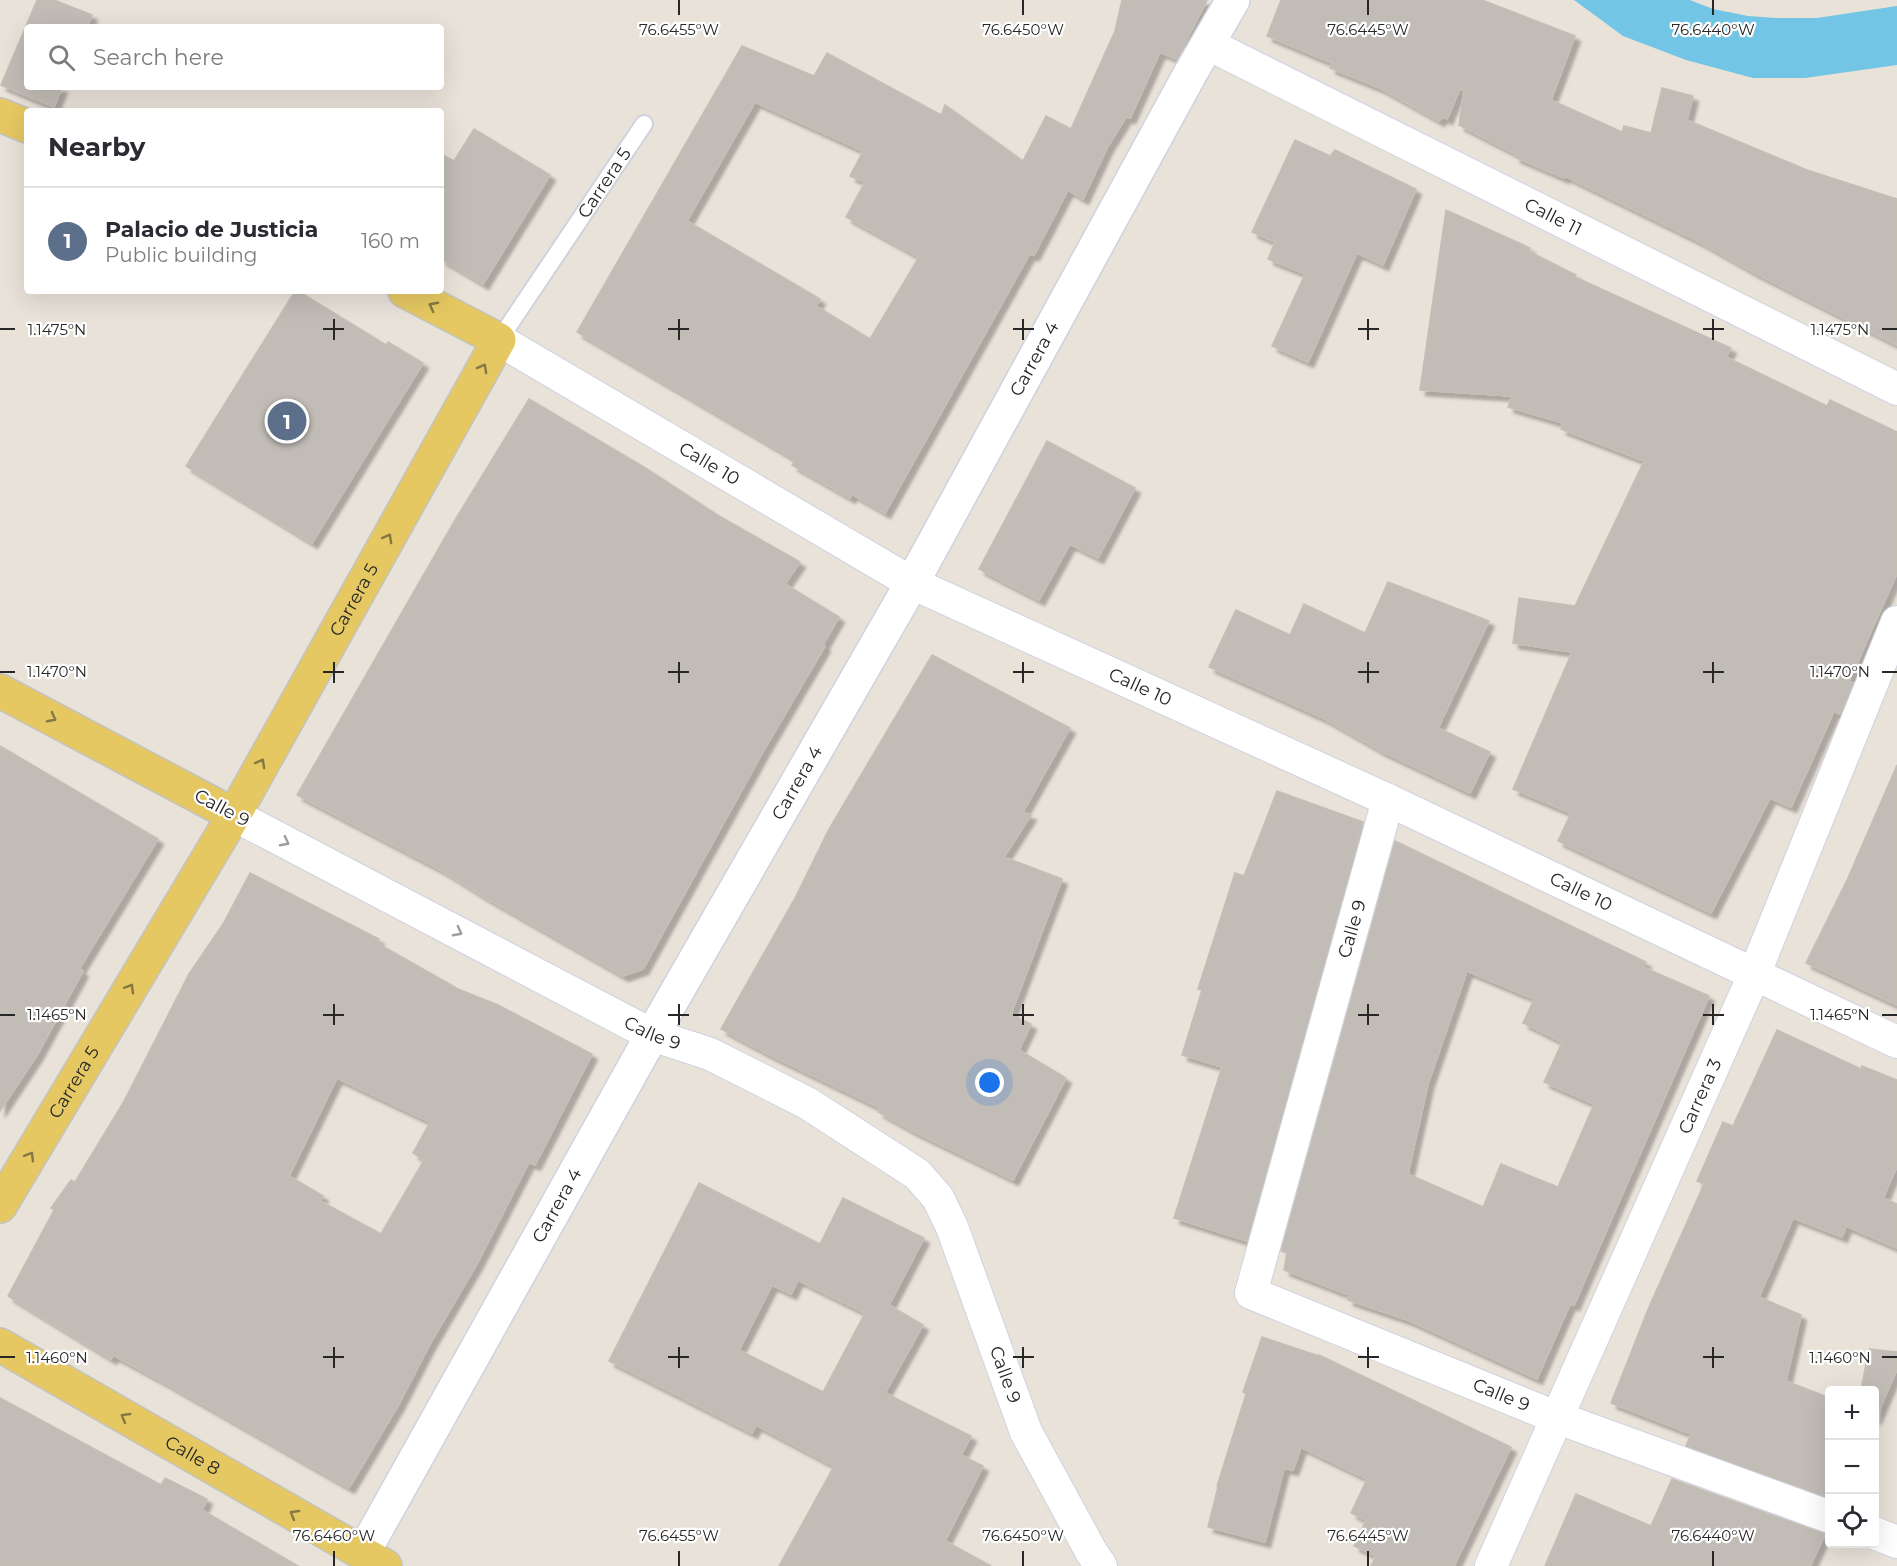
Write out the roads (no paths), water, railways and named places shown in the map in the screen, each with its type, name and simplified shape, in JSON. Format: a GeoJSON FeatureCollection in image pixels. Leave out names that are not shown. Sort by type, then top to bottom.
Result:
{"type":"FeatureCollection","features":[{"type":"Feature","properties":{"kind":"main road"},"geometry":{"type":"LineString","coordinates":[[0,116],[24,125]]}},
{"type":"Feature","properties":{"kind":"main road","name":"Calle 10"},"geometry":{"type":"LineString","coordinates":[[411,294],[499,340]]}},
{"type":"Feature","properties":{"kind":"main road","name":"Carrera 5"},"geometry":{"type":"LineString","coordinates":[[0,1206],[234,815],[499,340]]}},
{"type":"Feature","properties":{"kind":"main road","name":"Calle 9"},"geometry":{"type":"LineString","coordinates":[[0,691],[234,815]]}},
{"type":"Feature","properties":{"kind":"main road","name":"Calle 8"},"geometry":{"type":"LineString","coordinates":[[0,1345],[368,1562]]}},
{"type":"Feature","properties":{"kind":"street","name":"Carrera 4"},"geometry":{"type":"LineString","coordinates":[[368,1562],[652,1035],[912,583],[1233,0]]}},
{"type":"Feature","properties":{"kind":"street","name":"Calle 11"},"geometry":{"type":"LineString","coordinates":[[1208,44],[1897,389]]}},
{"type":"Feature","properties":{"kind":"street","name":"Calle 10"},"geometry":{"type":"LineString","coordinates":[[499,340],[912,583],[1388,800],[1897,1042]]}},
{"type":"Feature","properties":{"kind":"street","name":"Carrera 3"},"geometry":{"type":"LineString","coordinates":[[1491,1566],[1754,975],[1897,622]]}},
{"type":"Feature","properties":{"kind":"street","name":"Calle 9"},"geometry":{"type":"LineString","coordinates":[[1388,800],[1251,1293],[1558,1418],[1825,1515]]}},
{"type":"Feature","properties":{"kind":"street","name":"Calle 9"},"geometry":{"type":"LineString","coordinates":[[234,815],[652,1035],[710,1054],[807,1103],[916,1174],[938,1198],[952,1227],[1026,1432],[1066,1508],[1101,1566]]}},
{"type":"Feature","properties":{"kind":"street"},"geometry":{"type":"LineString","coordinates":[[1879,1535],[1897,1542]]}},
{"type":"Feature","properties":{"kind":"lane","name":"Carrera 5"},"geometry":{"type":"LineString","coordinates":[[499,340],[644,124]]}},
{"type":"Feature","properties":{"kind":"water"},"geometry":{"type":"Polygon","coordinates":[[[1574,0],[1690,0],[1713,9],[1748,16],[1776,18],[1817,18],[1897,6],[1897,65],[1805,78],[1753,78],[1686,60],[1623,36],[1574,0]]]}},
{"type":"Feature","properties":{"kind":"place","name":"Palacio de Justicia"},"geometry":{"type":"Point","coordinates":[287,421]}}]}
